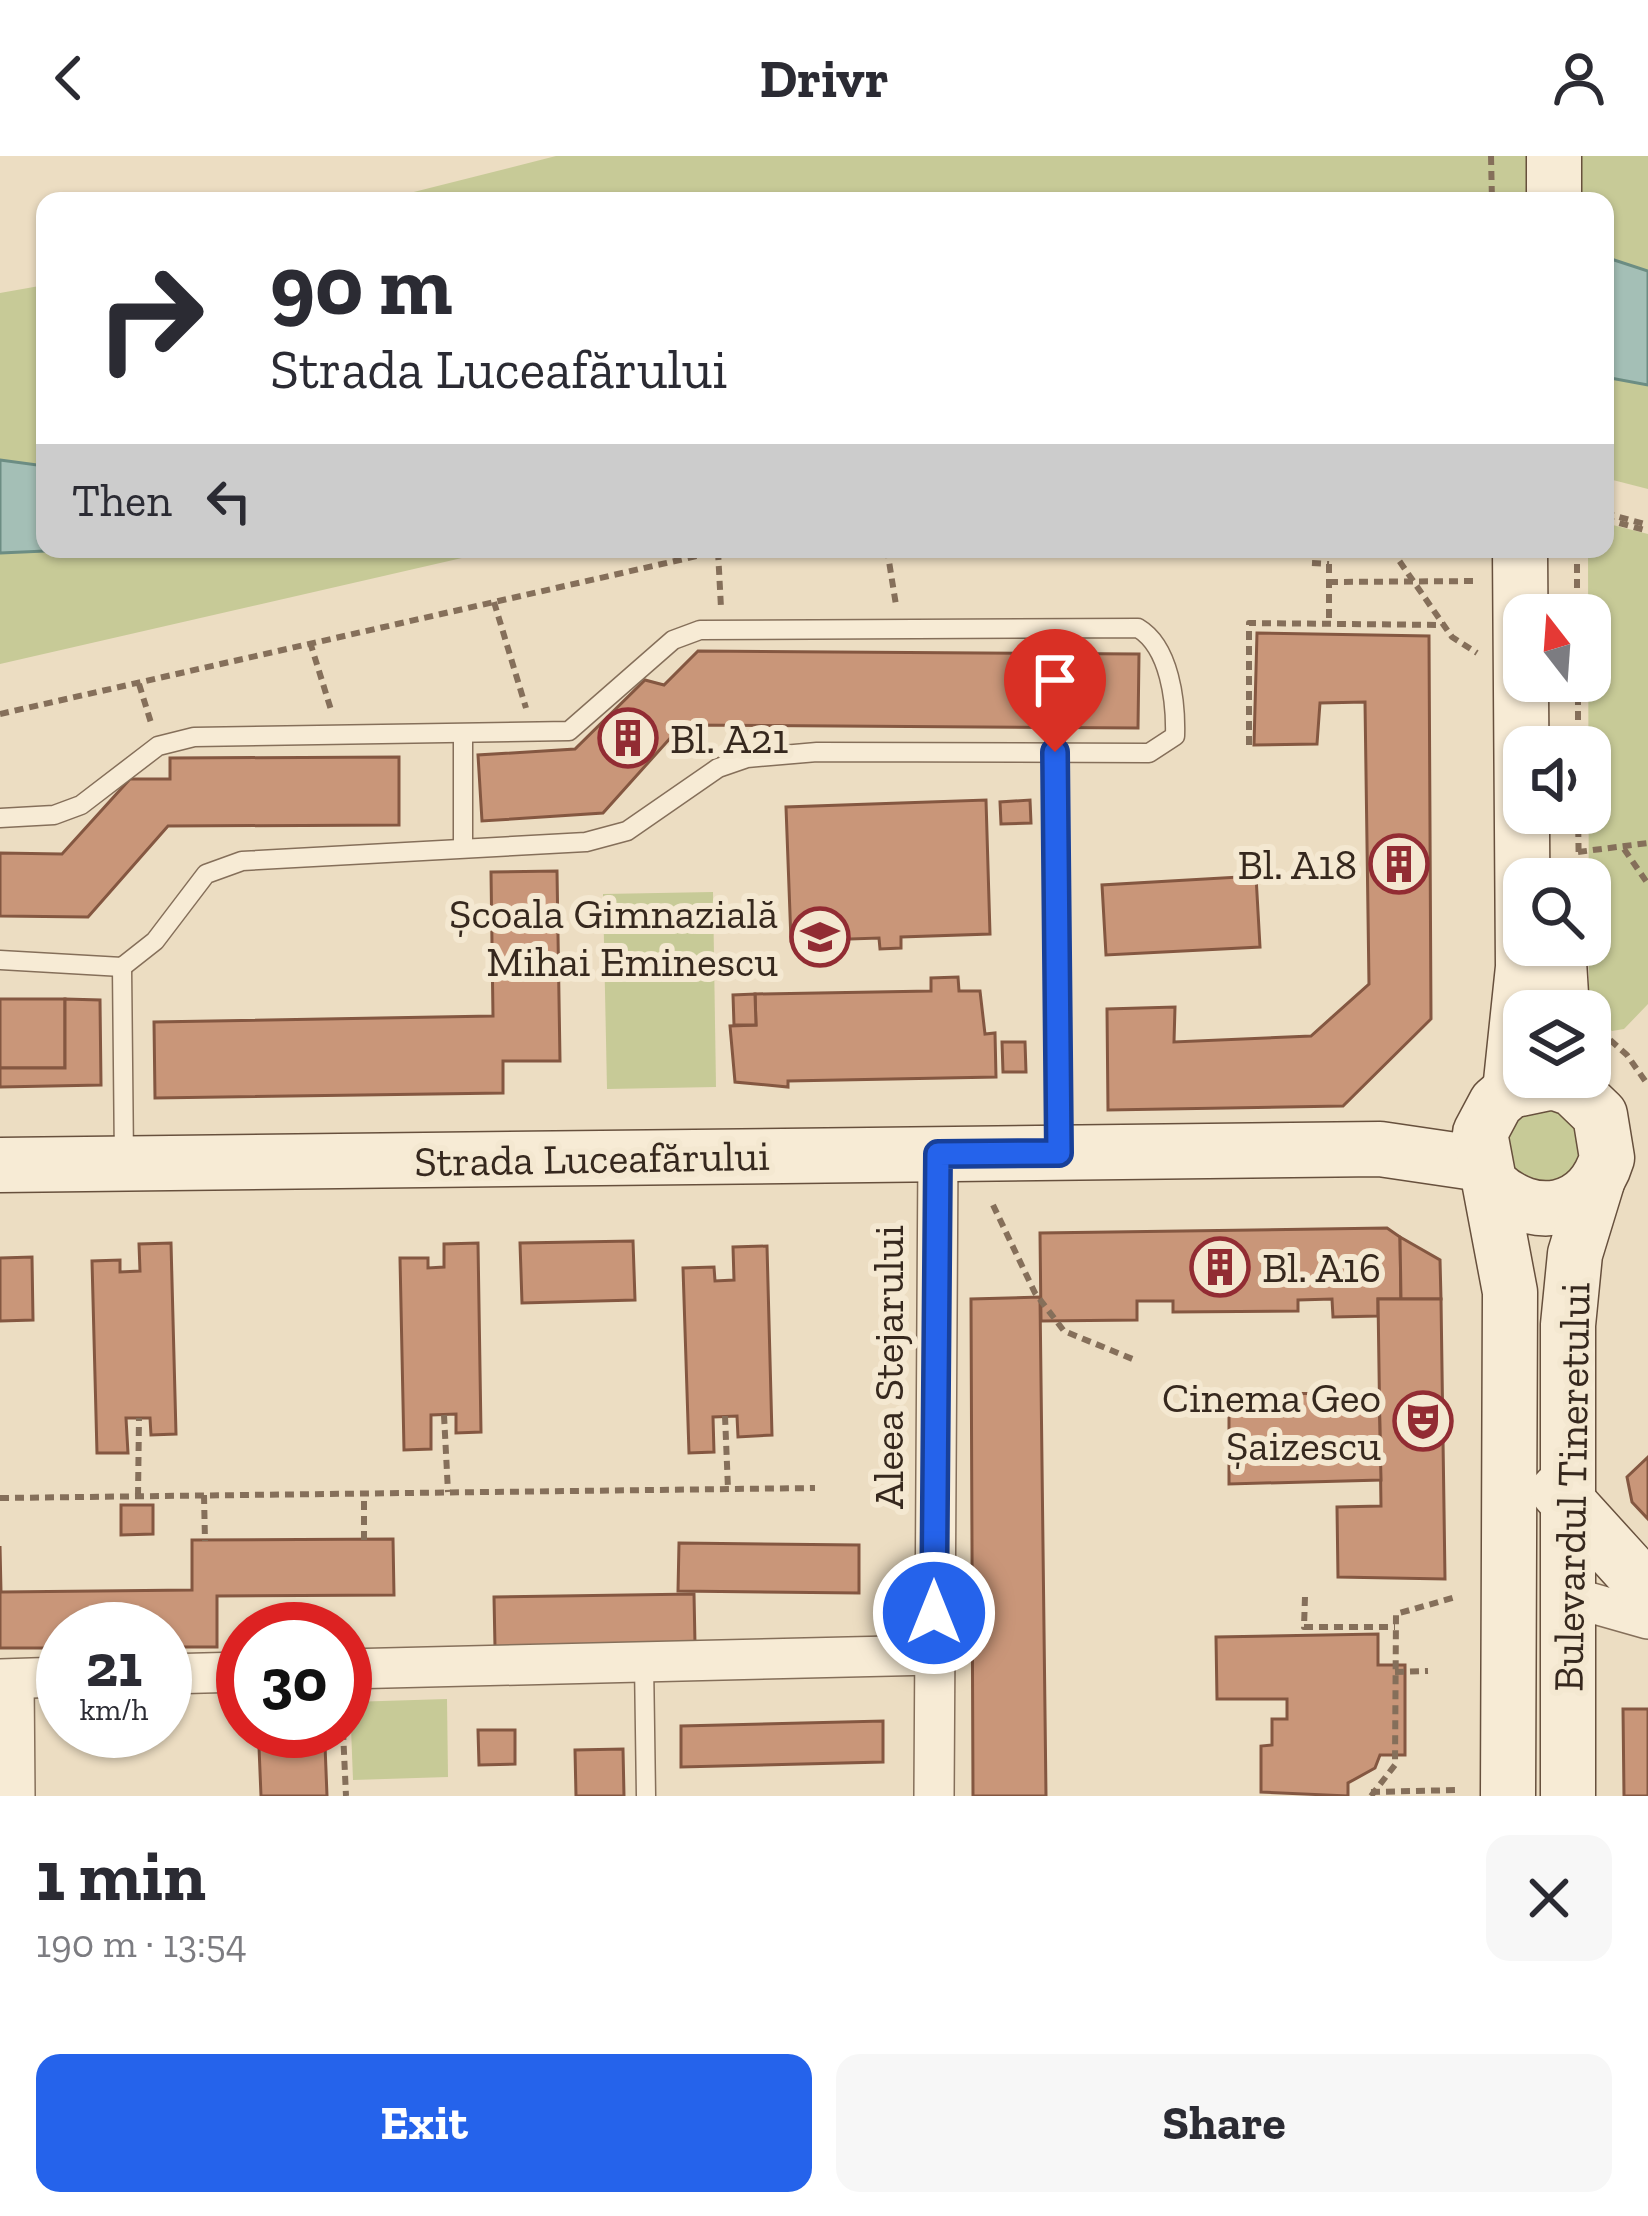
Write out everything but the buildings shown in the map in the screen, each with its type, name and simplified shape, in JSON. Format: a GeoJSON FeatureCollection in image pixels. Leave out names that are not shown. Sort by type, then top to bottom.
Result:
{"type":"FeatureCollection","features":[{"type":"Feature","properties":{"kind":"main road"},"geometry":{"type":"LineString","coordinates":[[1518,156],[1518,192]]}},
{"type":"Feature","properties":{"kind":"main road"},"geometry":{"type":"LineString","coordinates":[[1554,156],[1554,192]]}},
{"type":"Feature","properties":{"kind":"main road"},"geometry":{"type":"LineString","coordinates":[[1556,558],[1557,594]]}},
{"type":"Feature","properties":{"kind":"main road","name":"Bulevardul Tineretului"},"geometry":{"type":"LineString","coordinates":[[1483,1793],[1510,1292],[1492,1140],[1523,968],[1499,565]]}},
{"type":"Feature","properties":{"kind":"main road","name":"Bulevardul Tineretului"},"geometry":{"type":"LineString","coordinates":[[1492,1140],[1521,1098]]}},
{"type":"Feature","properties":{"kind":"main road","name":"Bulevardul Tineretului"},"geometry":{"type":"LineString","coordinates":[[1568,1796],[1565,1501],[1570,1293],[1582,1224],[1607,1158],[1600,1115],[1585,1098]]}},
{"type":"Feature","properties":{"kind":"main road"},"geometry":{"type":"LineString","coordinates":[[1492,1140],[1525,1208],[1545,1210],[1583,1197],[1597,1182]]}},
{"type":"Feature","properties":{"kind":"main road","name":"Strada Luceafărului"},"geometry":{"type":"LineString","coordinates":[[0,1165],[1380,1150],[1492,1140]]}},
{"type":"Feature","properties":{"kind":"main road"},"geometry":{"type":"LineString","coordinates":[[1510,1292],[1538,1454],[1565,1501],[1648,1590]]}},
{"type":"Feature","properties":{"kind":"street","name":"Aleea Stejarului"},"geometry":{"type":"LineString","coordinates":[[934,1796],[938,1154]]}},
{"type":"Feature","properties":{"kind":"street"},"geometry":{"type":"LineString","coordinates":[[1567,1596],[1648,1619]]}},
{"type":"Feature","properties":{"kind":"street"},"geometry":{"type":"LineString","coordinates":[[372,1668],[934,1655]]}},
{"type":"Feature","properties":{"kind":"street"},"geometry":{"type":"LineString","coordinates":[[7,1679],[15,1796]]}},
{"type":"Feature","properties":{"kind":"lane"},"geometry":{"type":"LineString","coordinates":[[0,818],[54,815],[81,805],[158,746],[194,737],[569,731],[673,640],[700,630],[1138,628],[1150,635],[1165,663],[1175,736],[1149,753],[817,752],[747,758],[718,768],[627,831],[575,843],[242,861],[206,874],[155,941],[122,967],[0,960]]}},
{"type":"Feature","properties":{"kind":"lane"},"geometry":{"type":"LineString","coordinates":[[463,736],[463,848]]}},
{"type":"Feature","properties":{"kind":"lane"},"geometry":{"type":"LineString","coordinates":[[1055,752],[1059,1153]]}},
{"type":"Feature","properties":{"kind":"lane"},"geometry":{"type":"LineString","coordinates":[[122,967],[124,1163]]}},
{"type":"Feature","properties":{"kind":"lane"},"geometry":{"type":"LineString","coordinates":[[644,1662],[646,1796]]}},
{"type":"Feature","properties":{"kind":"path"},"geometry":{"type":"LineString","coordinates":[[1491,156],[1492,192]]}},
{"type":"Feature","properties":{"kind":"path"},"geometry":{"type":"LineString","coordinates":[[1614,519],[1648,528]]}},
{"type":"Feature","properties":{"kind":"path"},"geometry":{"type":"LineString","coordinates":[[0,714],[687,558]]}},
{"type":"Feature","properties":{"kind":"path"},"geometry":{"type":"LineString","coordinates":[[719,558],[721,588]]}},
{"type":"Feature","properties":{"kind":"path"},"geometry":{"type":"LineString","coordinates":[[888,558],[900,630]]}},
{"type":"Feature","properties":{"kind":"path"},"geometry":{"type":"LineString","coordinates":[[1084,558],[1084,563]]}},
{"type":"Feature","properties":{"kind":"path"},"geometry":{"type":"LineString","coordinates":[[1311,558],[1311,563],[1329,564]]}},
{"type":"Feature","properties":{"kind":"path"},"geometry":{"type":"LineString","coordinates":[[1329,558],[1329,624]]}},
{"type":"Feature","properties":{"kind":"path"},"geometry":{"type":"LineString","coordinates":[[1397,558],[1444,626],[1477,653]]}},
{"type":"Feature","properties":{"kind":"path"},"geometry":{"type":"LineString","coordinates":[[1577,558],[1577,594]]}},
{"type":"Feature","properties":{"kind":"path"},"geometry":{"type":"LineString","coordinates":[[1329,582],[1412,580],[1499,565]]}},
{"type":"Feature","properties":{"kind":"path"},"geometry":{"type":"LineString","coordinates":[[494,602],[534,734]]}},
{"type":"Feature","properties":{"kind":"path"},"geometry":{"type":"LineString","coordinates":[[1249,745],[1249,623],[1444,626]]}},
{"type":"Feature","properties":{"kind":"path"},"geometry":{"type":"LineString","coordinates":[[310,642],[321,676]]}},
{"type":"Feature","properties":{"kind":"path"},"geometry":{"type":"LineString","coordinates":[[139,684],[149,717]]}},
{"type":"Feature","properties":{"kind":"path"},"geometry":{"type":"LineString","coordinates":[[1564,848],[1624,849],[1648,843]]}},
{"type":"Feature","properties":{"kind":"path"},"geometry":{"type":"LineString","coordinates":[[1624,849],[1648,884]]}},
{"type":"Feature","properties":{"kind":"path"},"geometry":{"type":"LineString","coordinates":[[1611,1040],[1648,1085]]}},
{"type":"Feature","properties":{"kind":"path"},"geometry":{"type":"LineString","coordinates":[[993,1205],[1035,1293],[1064,1331],[1135,1360]]}},
{"type":"Feature","properties":{"kind":"path"},"geometry":{"type":"LineString","coordinates":[[443,1415],[448,1492]]}},
{"type":"Feature","properties":{"kind":"path"},"geometry":{"type":"LineString","coordinates":[[725,1416],[728,1489]]}},
{"type":"Feature","properties":{"kind":"path"},"geometry":{"type":"LineString","coordinates":[[138,1496],[139,1418]]}},
{"type":"Feature","properties":{"kind":"path"},"geometry":{"type":"LineString","coordinates":[[0,1498],[815,1488]]}},
{"type":"Feature","properties":{"kind":"path"},"geometry":{"type":"LineString","coordinates":[[364,1493],[364,1540]]}},
{"type":"Feature","properties":{"kind":"path"},"geometry":{"type":"LineString","coordinates":[[204,1495],[205,1540]]}},
{"type":"Feature","properties":{"kind":"path"},"geometry":{"type":"LineString","coordinates":[[1305,1597],[1304,1627],[1395,1627]]}},
{"type":"Feature","properties":{"kind":"path"},"geometry":{"type":"LineString","coordinates":[[1371,1794],[1395,1766],[1396,1614],[1456,1597]]}},
{"type":"Feature","properties":{"kind":"path"},"geometry":{"type":"LineString","coordinates":[[1395,1672],[1428,1671]]}},
{"type":"Feature","properties":{"kind":"path"},"geometry":{"type":"LineString","coordinates":[[344,1758],[346,1796]]}},
{"type":"Feature","properties":{"kind":"path"},"geometry":{"type":"LineString","coordinates":[[1371,1794],[1483,1793]]}},
{"type":"Feature","properties":{"kind":"green space"},"geometry":{"type":"Polygon","coordinates":[[[556,156],[1648,156],[1648,271],[1614,260],[1614,192],[414,192],[556,156]]]}},
{"type":"Feature","properties":{"kind":"green space"},"geometry":{"type":"Polygon","coordinates":[[[36,287],[36,465],[0,460],[0,293],[36,287]]]}},
{"type":"Feature","properties":{"kind":"green space"},"geometry":{"type":"Polygon","coordinates":[[[1614,379],[1648,385],[1648,489],[1614,480],[1614,379]]]}},
{"type":"Feature","properties":{"kind":"green space"},"geometry":{"type":"Polygon","coordinates":[[[1614,525],[1648,534],[1648,1004],[1624,1029],[1612,1031],[1611,990],[1589,990],[1589,966],[1611,966],[1611,858],[1589,858],[1589,834],[1611,834],[1611,726],[1588,726],[1588,702],[1611,702],[1611,594],[1588,594],[1588,558],[1614,558],[1614,525]]]}},
{"type":"Feature","properties":{"kind":"green space"},"geometry":{"type":"Polygon","coordinates":[[[36,551],[36,558],[462,558],[0,664],[0,553],[36,551]]]}},
{"type":"Feature","properties":{"kind":"green space"},"geometry":{"type":"Polygon","coordinates":[[[713,892],[716,1087],[607,1089],[603,894],[713,892]]]}},
{"type":"Feature","properties":{"kind":"green space"},"geometry":{"type":"Polygon","coordinates":[[[1540,1098],[1588,1126],[1578,1182],[1519,1190],[1495,1135],[1540,1098]]]}},
{"type":"Feature","properties":{"kind":"green space"},"geometry":{"type":"Polygon","coordinates":[[[447,1699],[448,1777],[353,1780],[352,1758],[372,1758],[372,1701],[447,1699]]]}},
{"type":"Feature","properties":{"kind":"water"},"geometry":{"type":"Polygon","coordinates":[[[1614,260],[1648,271],[1648,385],[1614,379],[1614,260]]]}},
{"type":"Feature","properties":{"kind":"water"},"geometry":{"type":"Polygon","coordinates":[[[0,460],[36,465],[36,551],[0,553],[0,460]]]}},
{"type":"Feature","properties":{"kind":"place","name":"Bl. A21"},"geometry":{"type":"Point","coordinates":[628,738]}},
{"type":"Feature","properties":{"kind":"place","name":"Bl. A18"},"geometry":{"type":"Point","coordinates":[1399,864]}},
{"type":"Feature","properties":{"kind":"place","name":"Școala Gimnazială Mihai Eminescu"},"geometry":{"type":"Point","coordinates":[820,937]}},
{"type":"Feature","properties":{"kind":"place","name":"Bl. A16"},"geometry":{"type":"Point","coordinates":[1220,1267]}},
{"type":"Feature","properties":{"kind":"place","name":"Cinema Geo Șaizescu"},"geometry":{"type":"Point","coordinates":[1423,1421]}},
{"type":"Feature","properties":{"kind":"route"},"geometry":{"type":"LineString","coordinates":[[934,1613],[938,1154],[1059,1153],[1055,752]]}}]}
